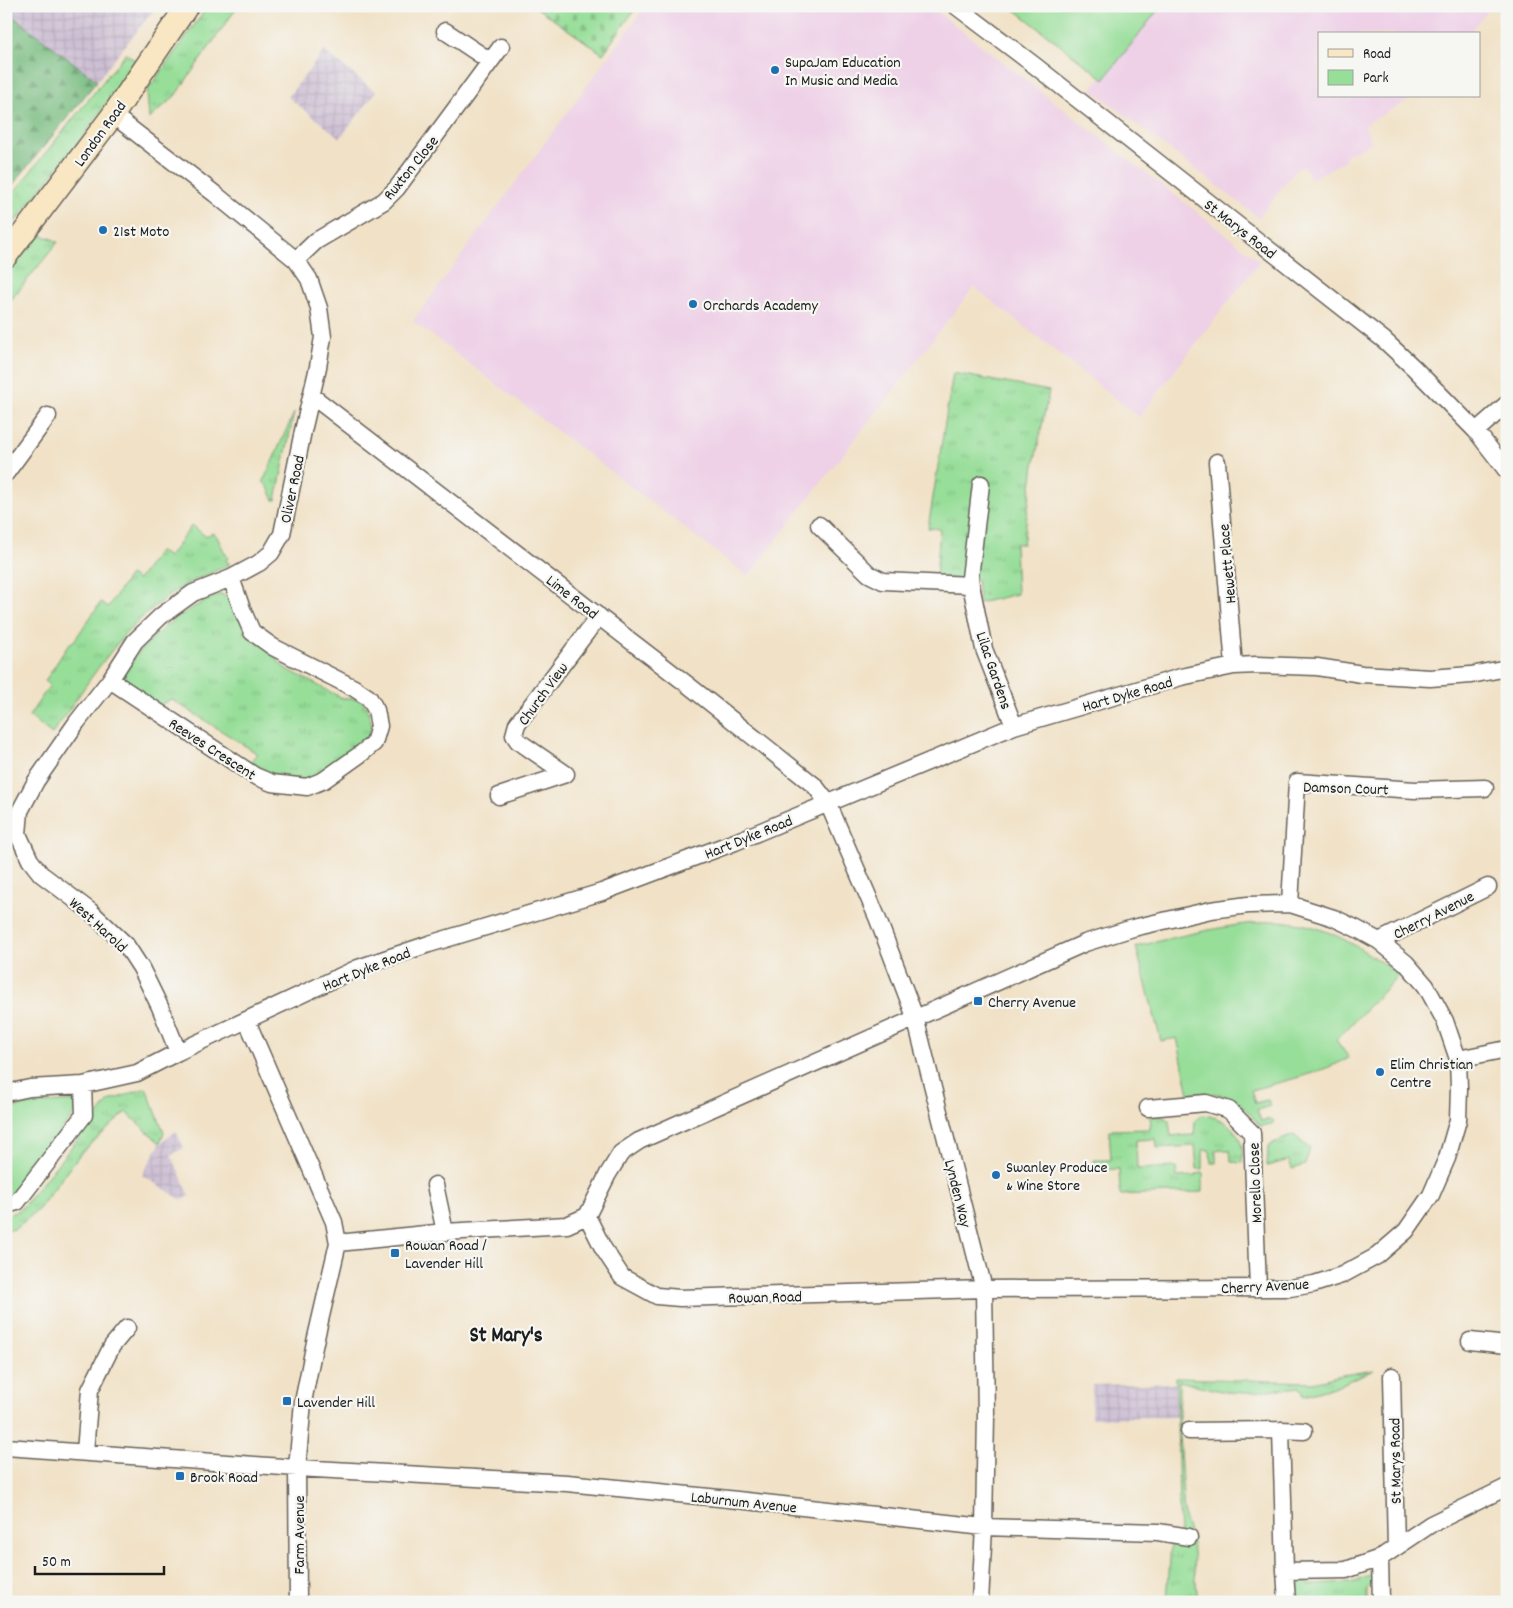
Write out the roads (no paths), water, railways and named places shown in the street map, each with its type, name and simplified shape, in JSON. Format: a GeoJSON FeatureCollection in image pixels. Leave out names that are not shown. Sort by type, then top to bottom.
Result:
{"type":"FeatureCollection","features":[{"type":"Feature","properties":{"kind":"main road","name":"London Road"},"geometry":{"type":"LineString","coordinates":[[6,256],[112,115],[187,6]]}},
{"type":"Feature","properties":{"kind":"street","name":"St Marys Road"},"geometry":{"type":"LineString","coordinates":[[956,6],[1384,340],[1476,431],[1507,470]]}},
{"type":"Feature","properties":{"kind":"street"},"geometry":{"type":"LineString","coordinates":[[445,31],[490,61]]}},
{"type":"Feature","properties":{"kind":"street","name":"Ruxton Close"},"geometry":{"type":"LineString","coordinates":[[296,260],[316,241],[384,201],[397,188],[501,47]]}},
{"type":"Feature","properties":{"kind":"street","name":"Oliver Road"},"geometry":{"type":"LineString","coordinates":[[12,835],[20,811],[36,781],[77,722],[110,680],[135,641],[161,616],[193,593],[231,578],[259,563],[271,553],[282,534],[323,337],[319,308],[309,279],[296,260],[216,194],[112,115]]}},
{"type":"Feature","properties":{"kind":"street","name":"Lime Road"},"geometry":{"type":"LineString","coordinates":[[312,396],[688,685],[815,786],[828,803]]}},
{"type":"Feature","properties":{"kind":"street"},"geometry":{"type":"LineString","coordinates":[[1476,431],[1507,404]]}},
{"type":"Feature","properties":{"kind":"street"},"geometry":{"type":"LineString","coordinates":[[6,473],[48,416]]}},
{"type":"Feature","properties":{"kind":"street","name":"Hewett Place"},"geometry":{"type":"LineString","coordinates":[[1217,462],[1234,666]]}},
{"type":"Feature","properties":{"kind":"street","name":"Lilac Gardens"},"geometry":{"type":"LineString","coordinates":[[981,484],[970,578],[984,649],[1014,726]]}},
{"type":"Feature","properties":{"kind":"street"},"geometry":{"type":"LineString","coordinates":[[819,526],[869,574],[883,581],[971,585]]}},
{"type":"Feature","properties":{"kind":"street","name":"Reeves Crescent"},"geometry":{"type":"LineString","coordinates":[[110,680],[255,776],[272,783],[307,787],[324,780],[374,743],[379,726],[376,710],[369,698],[354,688],[273,647],[252,632],[231,578]]}},
{"type":"Feature","properties":{"kind":"street","name":"Church View"},"geometry":{"type":"LineString","coordinates":[[499,796],[566,774],[518,742],[514,735],[517,724],[599,616]]}},
{"type":"Feature","properties":{"kind":"street","name":"Hart Dyke Road"},"geometry":{"type":"LineString","coordinates":[[6,1093],[30,1088],[83,1084],[137,1073],[358,968],[429,944],[602,892],[735,842],[1014,726],[1181,677],[1234,666],[1281,665],[1362,674],[1430,678],[1470,675],[1507,668]]}},
{"type":"Feature","properties":{"kind":"street","name":"Damson Court"},"geometry":{"type":"LineString","coordinates":[[1290,904],[1297,782],[1415,790],[1485,788]]}},
{"type":"Feature","properties":{"kind":"street","name":"Lynden Way"},"geometry":{"type":"LineString","coordinates":[[828,803],[877,917],[916,1018],[984,1289],[986,1415],[984,1527],[980,1602]]}},
{"type":"Feature","properties":{"kind":"street","name":"West Harold"},"geometry":{"type":"LineString","coordinates":[[12,835],[41,874],[90,911],[126,945],[141,968],[160,1007],[178,1052]]}},
{"type":"Feature","properties":{"kind":"street","name":"Cherry Avenue"},"geometry":{"type":"LineString","coordinates":[[1379,941],[1488,886]]}},
{"type":"Feature","properties":{"kind":"street","name":"Cherry Avenue"},"geometry":{"type":"LineString","coordinates":[[916,1018],[1085,943],[1133,928],[1212,910],[1265,904],[1290,904],[1334,918],[1357,928],[1379,941],[1406,963],[1426,986],[1445,1021],[1458,1059],[1458,1120],[1447,1158],[1431,1195],[1406,1231],[1377,1256],[1342,1275],[1314,1284],[1290,1288],[984,1289]]}},
{"type":"Feature","properties":{"kind":"street"},"geometry":{"type":"LineString","coordinates":[[338,1243],[445,1232],[567,1225],[587,1216],[608,1174],[621,1154],[639,1141],[916,1018]]}},
{"type":"Feature","properties":{"kind":"street"},"geometry":{"type":"LineString","coordinates":[[6,1447],[298,1468],[303,1402],[338,1243],[334,1222],[247,1021]]}},
{"type":"Feature","properties":{"kind":"street"},"geometry":{"type":"LineString","coordinates":[[1458,1059],[1507,1048]]}},
{"type":"Feature","properties":{"kind":"street"},"geometry":{"type":"LineString","coordinates":[[6,1206],[17,1202],[84,1115],[83,1084]]}},
{"type":"Feature","properties":{"kind":"street","name":"Morello Close"},"geometry":{"type":"LineString","coordinates":[[1148,1108],[1206,1103],[1229,1110],[1252,1133],[1258,1288]]}},
{"type":"Feature","properties":{"kind":"street"},"geometry":{"type":"LineString","coordinates":[[435,1185],[445,1232]]}},
{"type":"Feature","properties":{"kind":"street","name":"Rowan Road"},"geometry":{"type":"LineString","coordinates":[[587,1216],[603,1248],[622,1277],[657,1296],[680,1298],[984,1289]]}},
{"type":"Feature","properties":{"kind":"street"},"geometry":{"type":"LineString","coordinates":[[85,1452],[90,1390],[112,1346],[127,1328]]}},
{"type":"Feature","properties":{"kind":"street"},"geometry":{"type":"LineString","coordinates":[[1470,1342],[1507,1345]]}},
{"type":"Feature","properties":{"kind":"street","name":"St Marys Road"},"geometry":{"type":"LineString","coordinates":[[1392,1376],[1396,1547]]}},
{"type":"Feature","properties":{"kind":"street"},"geometry":{"type":"LineString","coordinates":[[1281,1430],[1287,1602]]}},
{"type":"Feature","properties":{"kind":"street"},"geometry":{"type":"LineString","coordinates":[[1189,1431],[1304,1431]]}},
{"type":"Feature","properties":{"kind":"street","name":"Laburnum Avenue"},"geometry":{"type":"LineString","coordinates":[[298,1468],[567,1483],[984,1527],[1158,1532],[1189,1537]]}},
{"type":"Feature","properties":{"kind":"street","name":"Farm Avenue"},"geometry":{"type":"LineString","coordinates":[[298,1468],[298,1602]]}},
{"type":"Feature","properties":{"kind":"street"},"geometry":{"type":"LineString","coordinates":[[1285,1571],[1346,1570],[1380,1558],[1431,1524],[1507,1487]]}},
{"type":"Feature","properties":{"kind":"street"},"geometry":{"type":"LineString","coordinates":[[1380,1558],[1381,1602]]}},
{"type":"Feature","properties":{"kind":"place","name":"SupaJam Education In Music and Media"},"geometry":{"type":"Point","coordinates":[775,70]}},
{"type":"Feature","properties":{"kind":"place","name":"21st Moto"},"geometry":{"type":"Point","coordinates":[103,230]}},
{"type":"Feature","properties":{"kind":"place","name":"Orchards Academy"},"geometry":{"type":"Point","coordinates":[693,304]}},
{"type":"Feature","properties":{"kind":"place","name":"Cherry Avenue"},"geometry":{"type":"Point","coordinates":[978,1001]}},
{"type":"Feature","properties":{"kind":"place","name":"Elim Christian Centre"},"geometry":{"type":"Point","coordinates":[1380,1072]}},
{"type":"Feature","properties":{"kind":"place","name":"Swanley Produce & Wine Store"},"geometry":{"type":"Point","coordinates":[996,1175]}},
{"type":"Feature","properties":{"kind":"place","name":"Rowan Road / Lavender Hill"},"geometry":{"type":"Point","coordinates":[395,1253]}},
{"type":"Feature","properties":{"kind":"place","name":"Lavender Hill"},"geometry":{"type":"Point","coordinates":[287,1401]}},
{"type":"Feature","properties":{"kind":"place","name":"Brook Road"},"geometry":{"type":"Point","coordinates":[180,1476]}},
{"type":"Feature","properties":{"kind":"district","name":"St Mary's"},"geometry":{"type":"Point","coordinates":[506,1334]}}]}
